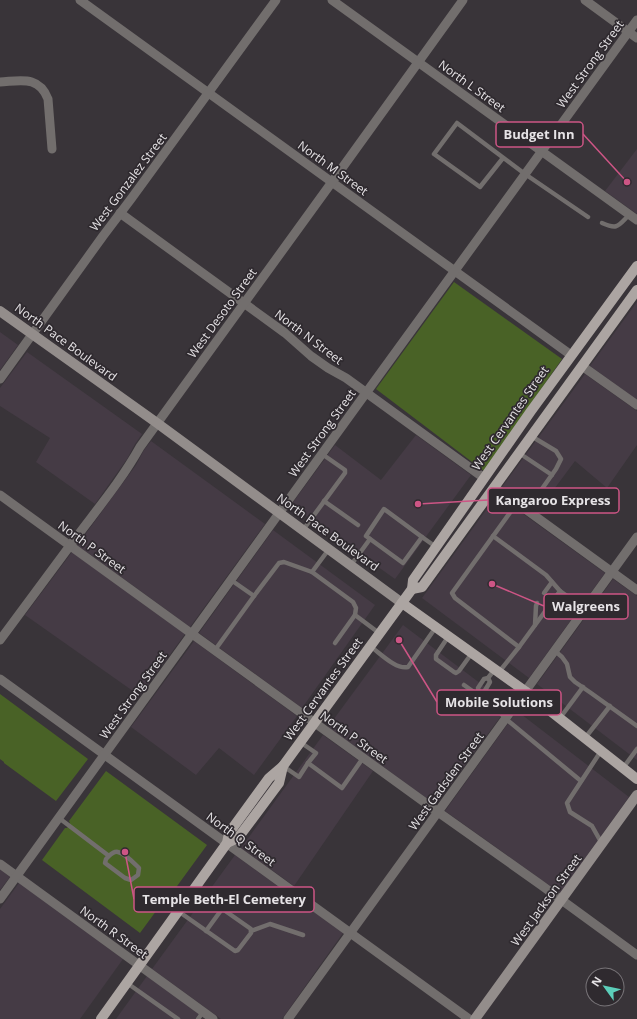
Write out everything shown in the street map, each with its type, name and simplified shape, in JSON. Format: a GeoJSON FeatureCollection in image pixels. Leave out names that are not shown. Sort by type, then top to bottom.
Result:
{"type":"FeatureCollection","features":[{"type":"Feature","properties":{"kind":"main road","name":"West Cervantes Street"},"geometry":{"type":"LineString","coordinates":[[100,1019],[227,844],[228,833],[269,778],[283,766],[412,589],[413,580],[436,546],[637,266]]}},
{"type":"Feature","properties":{"kind":"main road","name":"West Cervantes Street"},"geometry":{"type":"LineString","coordinates":[[412,589],[422,587],[637,290]]}},
{"type":"Feature","properties":{"kind":"main road","name":"North Pace Boulevard"},"geometry":{"type":"LineString","coordinates":[[0,311],[280,512],[402,603],[526,691],[637,779]]}},
{"type":"Feature","properties":{"kind":"main road","name":"West Jackson Street"},"geometry":{"type":"LineString","coordinates":[[475,1019],[637,795]]}},
{"type":"Feature","properties":{"kind":"street","name":"West Gonzalez Street"},"geometry":{"type":"LineString","coordinates":[[0,379],[98,242],[276,0]]}},
{"type":"Feature","properties":{"kind":"street","name":"North L Street"},"geometry":{"type":"LineString","coordinates":[[332,0],[637,220]]}},
{"type":"Feature","properties":{"kind":"street","name":"West Desoto Street"},"geometry":{"type":"LineString","coordinates":[[0,640],[83,529],[157,423],[463,0]]}},
{"type":"Feature","properties":{"kind":"street"},"geometry":{"type":"LineString","coordinates":[[585,0],[637,38]]}},
{"type":"Feature","properties":{"kind":"street","name":"North M Street"},"geometry":{"type":"LineString","coordinates":[[85,1],[571,356]]}},
{"type":"Feature","properties":{"kind":"street","name":"West Strong Street"},"geometry":{"type":"LineString","coordinates":[[0,899],[637,20]]}},
{"type":"Feature","properties":{"kind":"street"},"geometry":{"type":"LineString","coordinates":[[0,82],[35,82],[45,91],[48,99],[52,149]]}},
{"type":"Feature","properties":{"kind":"street","name":"North N Street"},"geometry":{"type":"LineString","coordinates":[[120,213],[285,333],[311,356],[346,378],[484,478]]}},
{"type":"Feature","properties":{"kind":"street"},"geometry":{"type":"LineString","coordinates":[[582,366],[637,406]]}},
{"type":"Feature","properties":{"kind":"street"},"geometry":{"type":"LineString","coordinates":[[494,488],[637,590]]}},
{"type":"Feature","properties":{"kind":"street","name":"North P Street"},"geometry":{"type":"LineString","coordinates":[[0,495],[637,955]]}},
{"type":"Feature","properties":{"kind":"street","name":"West Gadsden Street"},"geometry":{"type":"LineString","coordinates":[[288,1019],[637,537]]}},
{"type":"Feature","properties":{"kind":"street","name":"North Q Street"},"geometry":{"type":"LineString","coordinates":[[0,679],[469,1019]]}},
{"type":"Feature","properties":{"kind":"street","name":"North R Street"},"geometry":{"type":"LineString","coordinates":[[0,864],[140,965],[201,1015],[213,1019]]}},
{"type":"Feature","properties":{"kind":"lane"},"geometry":{"type":"LineString","coordinates":[[503,158],[480,187],[434,154],[457,123],[525,174],[588,217]]}},
{"type":"Feature","properties":{"kind":"lane"},"geometry":{"type":"LineString","coordinates":[[602,223],[616,227],[629,215]]}},
{"type":"Feature","properties":{"kind":"lane"},"geometry":{"type":"LineString","coordinates":[[526,510],[552,475],[561,460],[556,452],[531,436]]}},
{"type":"Feature","properties":{"kind":"lane"},"geometry":{"type":"LineString","coordinates":[[519,453],[552,475]]}},
{"type":"Feature","properties":{"kind":"lane"},"geometry":{"type":"LineString","coordinates":[[303,530],[345,473],[345,470],[322,454]]}},
{"type":"Feature","properties":{"kind":"lane"},"geometry":{"type":"LineString","coordinates":[[324,501],[358,525]]}},
{"type":"Feature","properties":{"kind":"lane"},"geometry":{"type":"LineString","coordinates":[[517,503],[452,593],[455,598],[519,647]]}},
{"type":"Feature","properties":{"kind":"lane"},"geometry":{"type":"LineString","coordinates":[[422,536],[403,563],[395,553],[377,541],[366,536],[384,509],[410,531],[422,536],[436,546]]}},
{"type":"Feature","properties":{"kind":"lane"},"geometry":{"type":"LineString","coordinates":[[391,521],[394,516]]}},
{"type":"Feature","properties":{"kind":"lane"},"geometry":{"type":"LineString","coordinates":[[493,536],[546,575],[560,591],[585,609]]}},
{"type":"Feature","properties":{"kind":"lane"},"geometry":{"type":"LineString","coordinates":[[352,565],[370,539]]}},
{"type":"Feature","properties":{"kind":"lane"},"geometry":{"type":"LineString","coordinates":[[312,572],[329,549]]}},
{"type":"Feature","properties":{"kind":"lane"},"geometry":{"type":"LineString","coordinates":[[215,650],[254,596],[281,562],[312,572],[353,602],[356,608],[355,615],[335,643]]}},
{"type":"Feature","properties":{"kind":"lane"},"geometry":{"type":"LineString","coordinates":[[231,580],[254,596]]}},
{"type":"Feature","properties":{"kind":"lane"},"geometry":{"type":"LineString","coordinates":[[544,593],[552,582]]}},
{"type":"Feature","properties":{"kind":"lane"},"geometry":{"type":"LineString","coordinates":[[478,693],[478,688],[484,679],[488,678],[497,671],[519,647],[560,591]]}},
{"type":"Feature","properties":{"kind":"lane"},"geometry":{"type":"LineString","coordinates":[[535,625],[537,603]]}},
{"type":"Feature","properties":{"kind":"lane"},"geometry":{"type":"LineString","coordinates":[[355,615],[380,633]]}},
{"type":"Feature","properties":{"kind":"lane"},"geometry":{"type":"LineString","coordinates":[[370,646],[396,665],[404,668],[408,667],[436,627]]}},
{"type":"Feature","properties":{"kind":"lane"},"geometry":{"type":"LineString","coordinates":[[449,636],[436,655],[437,660],[456,672],[459,671],[472,653]]}},
{"type":"Feature","properties":{"kind":"lane"},"geometry":{"type":"LineString","coordinates":[[555,651],[567,664],[570,677],[637,726]]}},
{"type":"Feature","properties":{"kind":"lane"},"geometry":{"type":"LineString","coordinates":[[464,685],[478,693],[581,781]]}},
{"type":"Feature","properties":{"kind":"lane"},"geometry":{"type":"LineString","coordinates":[[560,718],[583,687]]}},
{"type":"Feature","properties":{"kind":"lane"},"geometry":{"type":"LineString","coordinates":[[585,738],[610,706]]}},
{"type":"Feature","properties":{"kind":"lane"},"geometry":{"type":"LineString","coordinates":[[283,766],[299,777],[316,753],[300,742]]}},
{"type":"Feature","properties":{"kind":"lane"},"geometry":{"type":"LineString","coordinates":[[623,768],[637,749]]}},
{"type":"Feature","properties":{"kind":"lane"},"geometry":{"type":"LineString","coordinates":[[601,751],[567,803],[570,812],[592,826],[602,844]]}},
{"type":"Feature","properties":{"kind":"lane"},"geometry":{"type":"LineString","coordinates":[[308,764],[342,788],[363,758]]}},
{"type":"Feature","properties":{"kind":"lane"},"geometry":{"type":"LineString","coordinates":[[59,818],[109,856]]}},
{"type":"Feature","properties":{"kind":"lane"},"geometry":{"type":"LineString","coordinates":[[113,852],[118,852],[139,868],[138,875],[131,880],[125,878],[105,863],[109,856],[113,852]]}},
{"type":"Feature","properties":{"kind":"lane"},"geometry":{"type":"LineString","coordinates":[[194,889],[251,929],[251,931]]}},
{"type":"Feature","properties":{"kind":"lane"},"geometry":{"type":"LineString","coordinates":[[206,931],[222,909]]}},
{"type":"Feature","properties":{"kind":"lane"},"geometry":{"type":"LineString","coordinates":[[178,911],[235,951],[238,950],[251,931],[270,924],[303,935]]}},
{"type":"Feature","properties":{"kind":"lane"},"geometry":{"type":"LineString","coordinates":[[127,983],[178,1019]]}},
{"type":"Feature","properties":{"kind":"shaded area"},"geometry":{"type":"Polygon","coordinates":[[[637,149],[637,214],[605,191],[637,149]]]}},
{"type":"Feature","properties":{"kind":"shaded area"},"geometry":{"type":"Polygon","coordinates":[[[637,302],[637,400],[590,366],[637,302]]]}},
{"type":"Feature","properties":{"kind":"shaded area"},"geometry":{"type":"Polygon","coordinates":[[[0,332],[18,345],[0,370],[0,332]]]}},
{"type":"Feature","properties":{"kind":"shaded area"},"geometry":{"type":"Polygon","coordinates":[[[27,352],[142,434],[127,459],[95,504],[36,462],[50,438],[0,406],[0,388],[27,352]]]}},
{"type":"Feature","properties":{"kind":"shaded area"},"geometry":{"type":"Polygon","coordinates":[[[585,374],[637,411],[637,445],[607,488],[575,461],[537,512],[502,487],[585,374]]]}},
{"type":"Feature","properties":{"kind":"shaded area"},"geometry":{"type":"Polygon","coordinates":[[[416,435],[471,475],[395,579],[291,505],[335,445],[381,480],[416,435]]]}},
{"type":"Feature","properties":{"kind":"shaded area"},"geometry":{"type":"Polygon","coordinates":[[[151,441],[265,524],[190,627],[77,545],[136,465],[151,441]]]}},
{"type":"Feature","properties":{"kind":"shaded area"},"geometry":{"type":"Polygon","coordinates":[[[497,495],[605,573],[529,678],[422,598],[497,495]]]}},
{"type":"Feature","properties":{"kind":"shaded area"},"geometry":{"type":"Polygon","coordinates":[[[273,530],[375,605],[302,708],[199,633],[273,530]]]}},
{"type":"Feature","properties":{"kind":"shaded area"},"geometry":{"type":"Polygon","coordinates":[[[72,552],[185,634],[140,696],[25,615],[72,552]]]}},
{"type":"Feature","properties":{"kind":"shaded area"},"geometry":{"type":"Polygon","coordinates":[[[613,579],[637,596],[637,760],[537,684],[613,579]]]}},
{"type":"Feature","properties":{"kind":"shaded area"},"geometry":{"type":"Polygon","coordinates":[[[403,625],[509,705],[436,805],[328,727],[403,625]]]}},
{"type":"Feature","properties":{"kind":"shaded area"},"geometry":{"type":"Polygon","coordinates":[[[194,641],[297,716],[254,775],[219,748],[196,775],[131,727],[194,641]]]}},
{"type":"Feature","properties":{"kind":"shaded area"},"geometry":{"type":"Polygon","coordinates":[[[517,711],[629,797],[560,893],[445,811],[517,711]]]}},
{"type":"Feature","properties":{"kind":"shaded area"},"geometry":{"type":"Polygon","coordinates":[[[323,735],[373,771],[294,886],[241,848],[323,735]]]}},
{"type":"Feature","properties":{"kind":"shaded area"},"geometry":{"type":"Polygon","coordinates":[[[235,855],[343,933],[282,1019],[221,1019],[152,969],[235,855]]]}},
{"type":"Feature","properties":{"kind":"shaded area"},"geometry":{"type":"Polygon","coordinates":[[[0,869],[10,877],[0,890],[0,869]]]}},
{"type":"Feature","properties":{"kind":"shaded area"},"geometry":{"type":"Polygon","coordinates":[[[19,883],[123,959],[80,1019],[0,1019],[0,909],[19,883]]]}},
{"type":"Feature","properties":{"kind":"shaded area"},"geometry":{"type":"Polygon","coordinates":[[[147,976],[199,1014],[195,1019],[116,1019],[147,976]]]}},
{"type":"Feature","properties":{"kind":"green space"},"geometry":{"type":"Polygon","coordinates":[[[454,282],[562,359],[484,471],[376,389],[454,282]]]}},
{"type":"Feature","properties":{"kind":"green space"},"geometry":{"type":"Polygon","coordinates":[[[0,694],[88,759],[56,801],[0,759],[0,694]]]}},
{"type":"Feature","properties":{"kind":"green space"},"geometry":{"type":"Polygon","coordinates":[[[106,771],[207,845],[164,904],[162,903],[140,933],[42,860],[65,828],[67,828],[70,823],[69,821],[106,771]]]}},
{"type":"Feature","properties":{"kind":"place","name":"Budget Inn"},"geometry":{"type":"Point","coordinates":[627,182]}},
{"type":"Feature","properties":{"kind":"place","name":"Kangaroo Express"},"geometry":{"type":"Point","coordinates":[418,504]}},
{"type":"Feature","properties":{"kind":"place","name":"Walgreens"},"geometry":{"type":"Point","coordinates":[492,584]}},
{"type":"Feature","properties":{"kind":"place","name":"Mobile Solutions"},"geometry":{"type":"Point","coordinates":[399,640]}},
{"type":"Feature","properties":{"kind":"place","name":"Temple Beth-El Cemetery"},"geometry":{"type":"Point","coordinates":[125,852]}}]}
